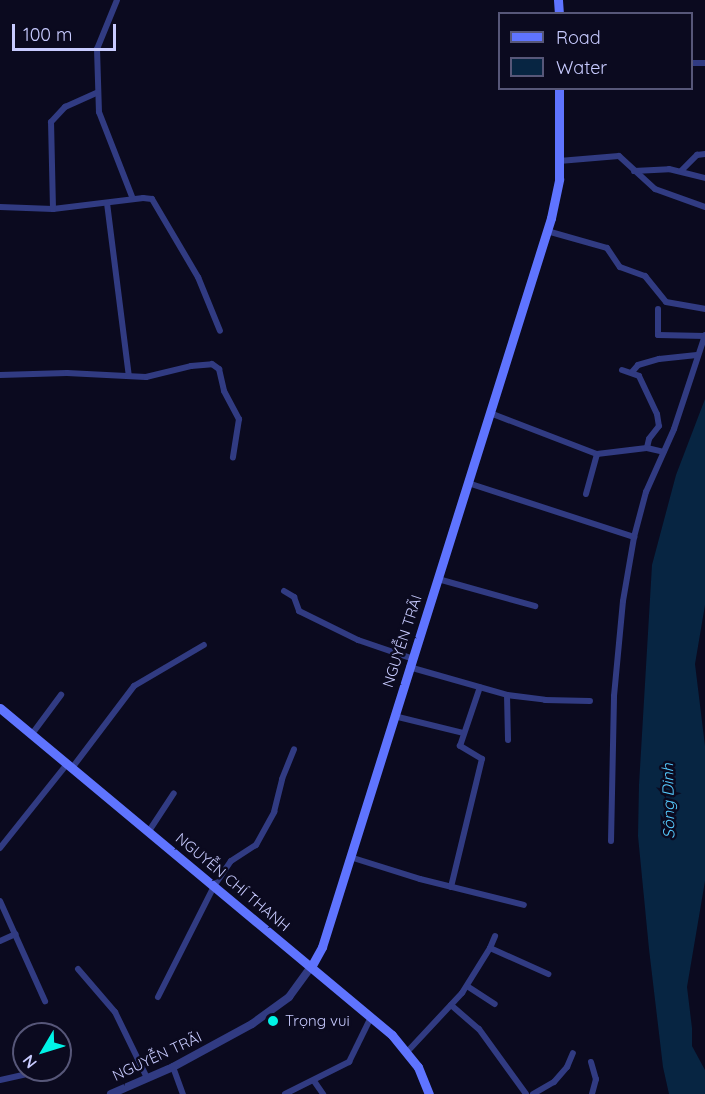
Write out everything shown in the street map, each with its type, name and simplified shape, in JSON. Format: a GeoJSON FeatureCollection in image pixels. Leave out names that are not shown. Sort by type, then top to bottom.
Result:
{"type":"FeatureCollection","features":[{"type":"Feature","properties":{"kind":"main road","name":"NGUYỄN TRÃI"},"geometry":{"type":"LineString","coordinates":[[311,967],[322,947],[547,231],[557,195],[559,90]]}},
{"type":"Feature","properties":{"kind":"main road","name":"NGUYỄN CHÍ THANH"},"geometry":{"type":"LineString","coordinates":[[0,708],[371,1017],[408,1052],[418,1067],[429,1094]]}},
{"type":"Feature","properties":{"kind":"street"},"geometry":{"type":"LineString","coordinates":[[117,0],[97,49],[98,92],[101,122],[122,167],[133,199]]}},
{"type":"Feature","properties":{"kind":"street"},"geometry":{"type":"LineString","coordinates":[[53,209],[51,122],[65,107],[98,92]]}},
{"type":"Feature","properties":{"kind":"street"},"geometry":{"type":"LineString","coordinates":[[681,171],[697,154],[705,154]]}},
{"type":"Feature","properties":{"kind":"street"},"geometry":{"type":"LineString","coordinates":[[559,162],[615,155],[622,157],[655,189],[705,207]]}},
{"type":"Feature","properties":{"kind":"street"},"geometry":{"type":"LineString","coordinates":[[634,171],[681,171],[705,178]]}},
{"type":"Feature","properties":{"kind":"street"},"geometry":{"type":"LineString","coordinates":[[0,207],[53,209],[149,198],[155,202],[198,277],[220,331]]}},
{"type":"Feature","properties":{"kind":"street"},"geometry":{"type":"LineString","coordinates":[[107,203],[129,376]]}},
{"type":"Feature","properties":{"kind":"street"},"geometry":{"type":"LineString","coordinates":[[547,231],[607,248],[620,267],[645,276],[666,302],[705,309]]}},
{"type":"Feature","properties":{"kind":"street"},"geometry":{"type":"LineString","coordinates":[[611,841],[614,696],[623,601],[634,537],[646,492],[674,429],[705,335],[658,335],[658,309]]}},
{"type":"Feature","properties":{"kind":"street"},"geometry":{"type":"LineString","coordinates":[[632,372],[638,365],[659,358],[697,355]]}},
{"type":"Feature","properties":{"kind":"street"},"geometry":{"type":"LineString","coordinates":[[0,375],[67,373],[154,376],[201,364],[215,365],[220,372],[224,391],[239,419],[233,458]]}},
{"type":"Feature","properties":{"kind":"street"},"geometry":{"type":"LineString","coordinates":[[622,370],[632,372],[640,379],[659,420],[658,428],[649,439],[647,448]]}},
{"type":"Feature","properties":{"kind":"street"},"geometry":{"type":"LineString","coordinates":[[490,413],[597,454],[647,448],[664,452]]}},
{"type":"Feature","properties":{"kind":"street"},"geometry":{"type":"LineString","coordinates":[[586,494],[597,454]]}},
{"type":"Feature","properties":{"kind":"street"},"geometry":{"type":"LineString","coordinates":[[468,483],[634,537]]}},
{"type":"Feature","properties":{"kind":"street"},"geometry":{"type":"LineString","coordinates":[[438,579],[535,606]]}},
{"type":"Feature","properties":{"kind":"street"},"geometry":{"type":"LineString","coordinates":[[284,591],[294,597],[299,610],[358,640],[410,662],[507,695],[545,700],[590,701]]}},
{"type":"Feature","properties":{"kind":"street"},"geometry":{"type":"LineString","coordinates":[[0,848],[134,686],[204,645]]}},
{"type":"Feature","properties":{"kind":"street"},"geometry":{"type":"LineString","coordinates":[[451,886],[482,759],[460,747],[480,687]]}},
{"type":"Feature","properties":{"kind":"street"},"geometry":{"type":"LineString","coordinates":[[32,734],[61,695]]}},
{"type":"Feature","properties":{"kind":"street"},"geometry":{"type":"LineString","coordinates":[[507,695],[508,740]]}},
{"type":"Feature","properties":{"kind":"street"},"geometry":{"type":"LineString","coordinates":[[394,716],[465,733]]}},
{"type":"Feature","properties":{"kind":"street"},"geometry":{"type":"LineString","coordinates":[[158,997],[214,886],[231,861],[256,845],[274,813],[282,778],[294,749]]}},
{"type":"Feature","properties":{"kind":"street"},"geometry":{"type":"LineString","coordinates":[[149,831],[174,793]]}},
{"type":"Feature","properties":{"kind":"street"},"geometry":{"type":"LineString","coordinates":[[350,857],[524,905]]}},
{"type":"Feature","properties":{"kind":"street"},"geometry":{"type":"LineString","coordinates":[[0,901],[45,1000]]}},
{"type":"Feature","properties":{"kind":"street"},"geometry":{"type":"LineString","coordinates":[[0,942],[16,934]]}},
{"type":"Feature","properties":{"kind":"street"},"geometry":{"type":"LineString","coordinates":[[408,1052],[467,986],[495,936]]}},
{"type":"Feature","properties":{"kind":"street"},"geometry":{"type":"LineString","coordinates":[[490,948],[548,974]]}},
{"type":"Feature","properties":{"kind":"street","name":"NGUYỄN TRÃI"},"geometry":{"type":"LineString","coordinates":[[111,1094],[173,1067],[222,1042],[273,1010],[293,992],[311,967]]}},
{"type":"Feature","properties":{"kind":"street"},"geometry":{"type":"LineString","coordinates":[[78,969],[115,1012],[147,1078]]}},
{"type":"Feature","properties":{"kind":"street"},"geometry":{"type":"LineString","coordinates":[[467,986],[495,1004]]}},
{"type":"Feature","properties":{"kind":"street"},"geometry":{"type":"LineString","coordinates":[[451,1005],[479,1029],[526,1094]]}},
{"type":"Feature","properties":{"kind":"street"},"geometry":{"type":"LineString","coordinates":[[285,1094],[314,1081],[352,1059],[371,1017]]}},
{"type":"Feature","properties":{"kind":"street"},"geometry":{"type":"LineString","coordinates":[[533,1094],[554,1082],[567,1067],[573,1053]]}},
{"type":"Feature","properties":{"kind":"street"},"geometry":{"type":"LineString","coordinates":[[591,1062],[596,1079],[592,1094]]}},
{"type":"Feature","properties":{"kind":"street"},"geometry":{"type":"LineString","coordinates":[[173,1067],[183,1094]]}},
{"type":"Feature","properties":{"kind":"street"},"geometry":{"type":"LineString","coordinates":[[314,1081],[323,1094]]}},
{"type":"Feature","properties":{"kind":"water","name":"Sông Dinh"},"geometry":{"type":"Polygon","coordinates":[[[705,399],[705,605],[695,664],[705,746],[705,881],[687,987],[692,1046],[705,1070],[705,1094],[669,1094],[663,1067],[638,836],[639,785],[652,565],[676,475],[705,399]]]}},
{"type":"Feature","properties":{"kind":"place","name":"Trọng vui"},"geometry":{"type":"Point","coordinates":[273,1021]}}]}
